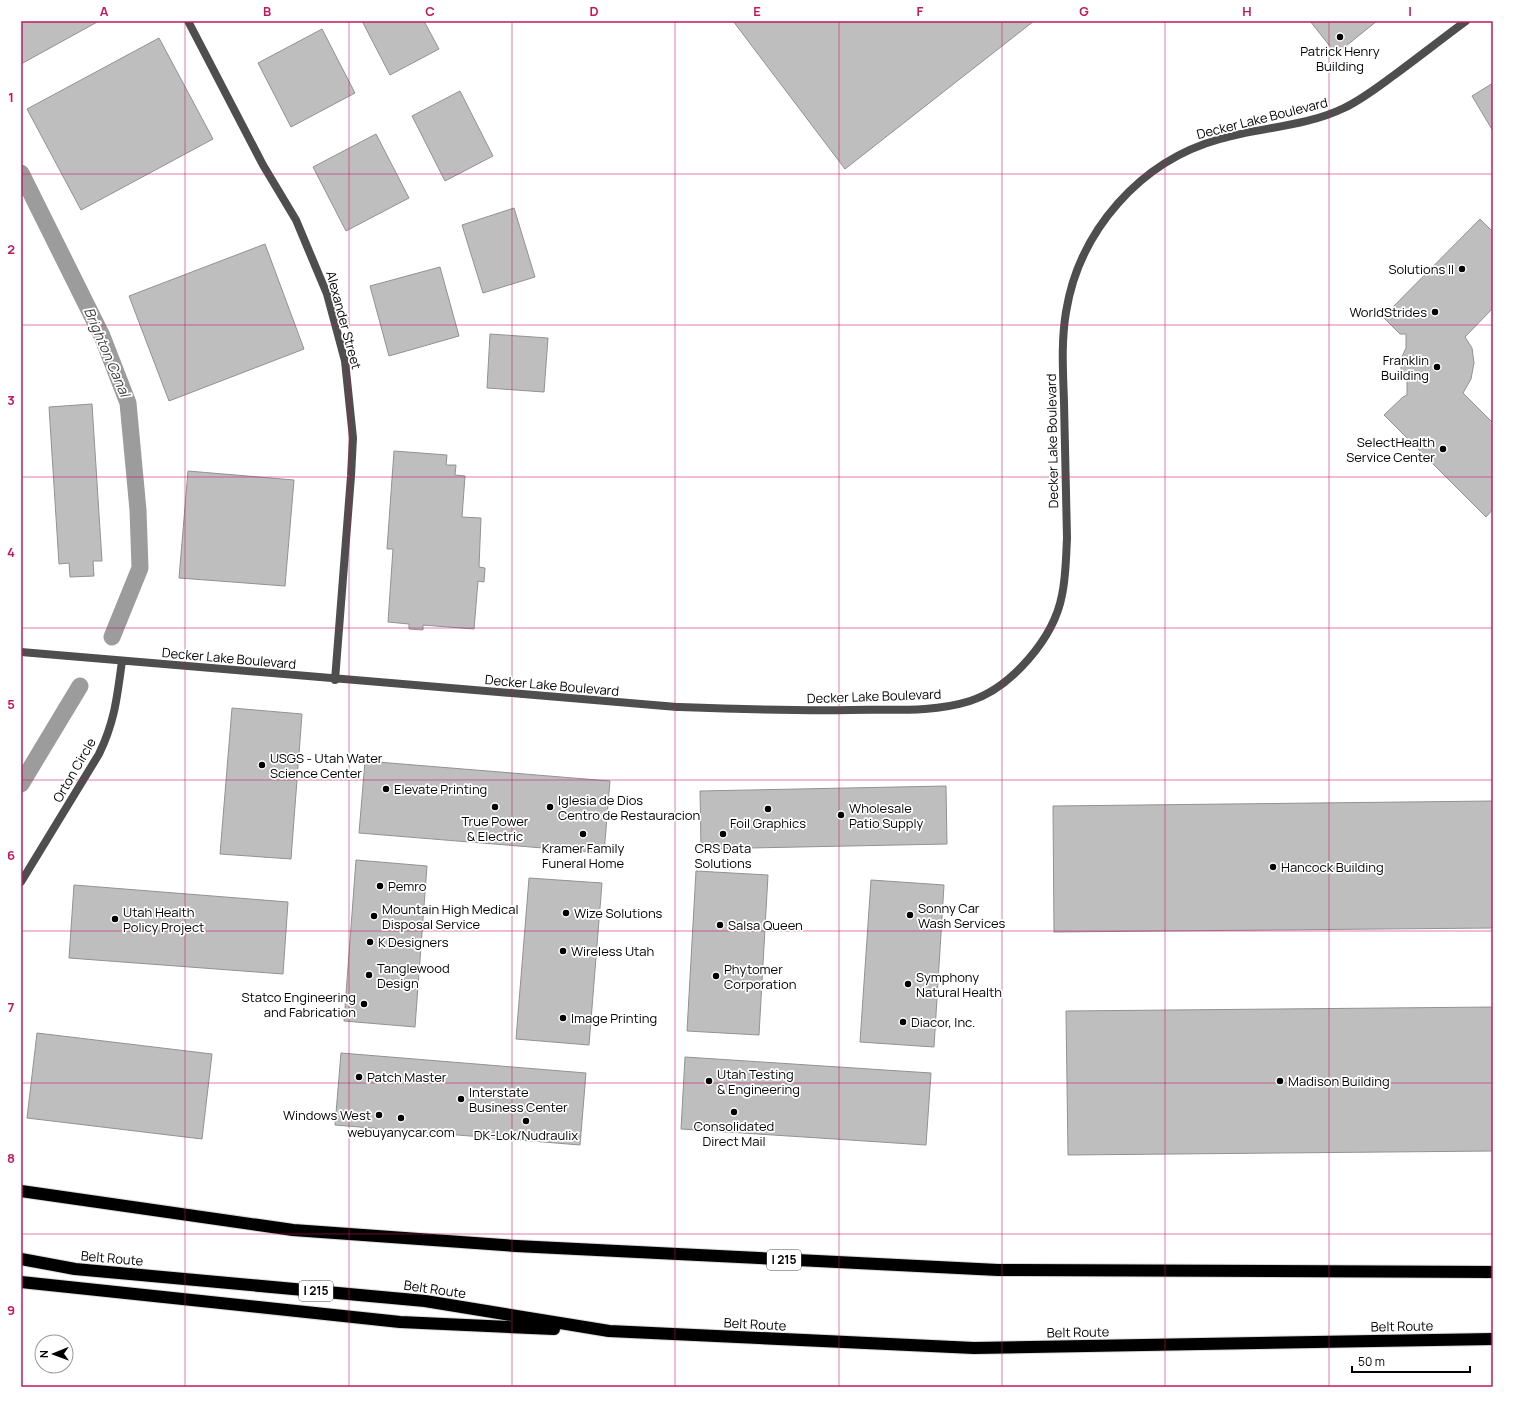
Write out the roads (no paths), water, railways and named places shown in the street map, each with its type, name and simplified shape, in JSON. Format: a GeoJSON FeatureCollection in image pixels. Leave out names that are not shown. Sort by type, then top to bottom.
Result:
{"type":"FeatureCollection","features":[{"type":"Feature","properties":{"kind":"highway"},"geometry":{"type":"LineString","coordinates":[[21,1187],[77,1201]]}},
{"type":"Feature","properties":{"kind":"highway","name":"I 215"},"geometry":{"type":"LineString","coordinates":[[21,1192],[293,1230],[516,1246],[998,1270],[1493,1272]]}},
{"type":"Feature","properties":{"kind":"highway","name":"Belt Route"},"geometry":{"type":"LineString","coordinates":[[21,1259],[75,1269],[425,1301],[609,1331],[974,1348],[1493,1339]]}},
{"type":"Feature","properties":{"kind":"highway"},"geometry":{"type":"LineString","coordinates":[[21,1282],[400,1322],[609,1331]]}},
{"type":"Feature","properties":{"kind":"street","name":"Alexander Street"},"geometry":{"type":"LineString","coordinates":[[188,21],[263,165],[296,220],[327,294],[345,361],[353,438],[352,476],[335,680]]}},
{"type":"Feature","properties":{"kind":"street","name":"Decker Lake Boulevard"},"geometry":{"type":"LineString","coordinates":[[21,652],[335,680],[677,707],[768,711],[934,708],[970,700],[990,691],[1012,676],[1037,650],[1054,620],[1062,596],[1066,568],[1067,538],[1062,352],[1066,312],[1070,290],[1079,264],[1105,217],[1139,182],[1163,164],[1192,149],[1220,139],[1309,121],[1342,109],[1363,98],[1466,21]]}},
{"type":"Feature","properties":{"kind":"street","name":"Orton Circle"},"geometry":{"type":"LineString","coordinates":[[21,882],[99,754],[110,732],[117,702],[122,661]]}},
{"type":"Feature","properties":{"kind":"waterway","name":"Brighton Canal"},"geometry":{"type":"LineString","coordinates":[[21,173],[102,336],[128,403],[138,510],[140,568],[112,637]]}},
{"type":"Feature","properties":{"kind":"waterway","name":"Brighton Canal"},"geometry":{"type":"LineString","coordinates":[[21,784],[80,686]]}},
{"type":"Feature","properties":{"kind":"place","name":"Patrick Henry Building"},"geometry":{"type":"Point","coordinates":[1340,37]}},
{"type":"Feature","properties":{"kind":"place","name":"Solutions II"},"geometry":{"type":"Point","coordinates":[1462,269]}},
{"type":"Feature","properties":{"kind":"place","name":"WorldStrides"},"geometry":{"type":"Point","coordinates":[1435,312]}},
{"type":"Feature","properties":{"kind":"place","name":"Franklin Building"},"geometry":{"type":"Point","coordinates":[1437,367]}},
{"type":"Feature","properties":{"kind":"place","name":"SelectHealth Service Center"},"geometry":{"type":"Point","coordinates":[1443,449]}},
{"type":"Feature","properties":{"kind":"place","name":"USGS - Utah Water Science Center"},"geometry":{"type":"Point","coordinates":[262,765]}},
{"type":"Feature","properties":{"kind":"place","name":"Elevate Printing"},"geometry":{"type":"Point","coordinates":[386,789]}},
{"type":"Feature","properties":{"kind":"place","name":"True Power & Electric"},"geometry":{"type":"Point","coordinates":[495,807]}},
{"type":"Feature","properties":{"kind":"place","name":"Iglesia de Dios Centro de Restauracion"},"geometry":{"type":"Point","coordinates":[550,807]}},
{"type":"Feature","properties":{"kind":"place","name":"Foil Graphics"},"geometry":{"type":"Point","coordinates":[768,809]}},
{"type":"Feature","properties":{"kind":"place","name":"Wholesale Patio Supply"},"geometry":{"type":"Point","coordinates":[841,815]}},
{"type":"Feature","properties":{"kind":"place","name":"Kramer Family Funeral Home"},"geometry":{"type":"Point","coordinates":[583,834]}},
{"type":"Feature","properties":{"kind":"place","name":"CRS Data Solutions"},"geometry":{"type":"Point","coordinates":[723,834]}},
{"type":"Feature","properties":{"kind":"place","name":"Hancock Building"},"geometry":{"type":"Point","coordinates":[1273,867]}},
{"type":"Feature","properties":{"kind":"place","name":"Pemro"},"geometry":{"type":"Point","coordinates":[380,886]}},
{"type":"Feature","properties":{"kind":"place","name":"Wize Solutions"},"geometry":{"type":"Point","coordinates":[566,913]}},
{"type":"Feature","properties":{"kind":"place","name":"Sonny Car Wash Services"},"geometry":{"type":"Point","coordinates":[910,915]}},
{"type":"Feature","properties":{"kind":"place","name":"Mountain High Medical Disposal Service"},"geometry":{"type":"Point","coordinates":[374,916]}},
{"type":"Feature","properties":{"kind":"place","name":"Utah Health Policy Project"},"geometry":{"type":"Point","coordinates":[115,919]}},
{"type":"Feature","properties":{"kind":"place","name":"Salsa Queen"},"geometry":{"type":"Point","coordinates":[720,925]}},
{"type":"Feature","properties":{"kind":"place","name":"K Designers"},"geometry":{"type":"Point","coordinates":[370,942]}},
{"type":"Feature","properties":{"kind":"place","name":"Wireless Utah"},"geometry":{"type":"Point","coordinates":[563,951]}},
{"type":"Feature","properties":{"kind":"place","name":"Tanglewood Design"},"geometry":{"type":"Point","coordinates":[369,975]}},
{"type":"Feature","properties":{"kind":"place","name":"Phytomer Corporation"},"geometry":{"type":"Point","coordinates":[716,976]}},
{"type":"Feature","properties":{"kind":"place","name":"Symphony Natural Health"},"geometry":{"type":"Point","coordinates":[908,984]}},
{"type":"Feature","properties":{"kind":"place","name":"Statco Engineering and Fabrication"},"geometry":{"type":"Point","coordinates":[364,1004]}},
{"type":"Feature","properties":{"kind":"place","name":"Image Printing"},"geometry":{"type":"Point","coordinates":[563,1018]}},
{"type":"Feature","properties":{"kind":"place","name":"Diacor, Inc."},"geometry":{"type":"Point","coordinates":[903,1022]}},
{"type":"Feature","properties":{"kind":"place","name":"Patch Master"},"geometry":{"type":"Point","coordinates":[359,1077]}},
{"type":"Feature","properties":{"kind":"place","name":"Utah Testing & Engineering"},"geometry":{"type":"Point","coordinates":[709,1081]}},
{"type":"Feature","properties":{"kind":"place","name":"Madison Building"},"geometry":{"type":"Point","coordinates":[1280,1081]}},
{"type":"Feature","properties":{"kind":"place","name":"Interstate Business Center"},"geometry":{"type":"Point","coordinates":[461,1099]}},
{"type":"Feature","properties":{"kind":"place","name":"Consolidated Direct Mail"},"geometry":{"type":"Point","coordinates":[734,1112]}},
{"type":"Feature","properties":{"kind":"place","name":"Windows West"},"geometry":{"type":"Point","coordinates":[379,1115]}},
{"type":"Feature","properties":{"kind":"place","name":"webuyanycar.com"},"geometry":{"type":"Point","coordinates":[401,1118]}},
{"type":"Feature","properties":{"kind":"place","name":"DK-Lok/Nudraulix"},"geometry":{"type":"Point","coordinates":[526,1121]}}]}
